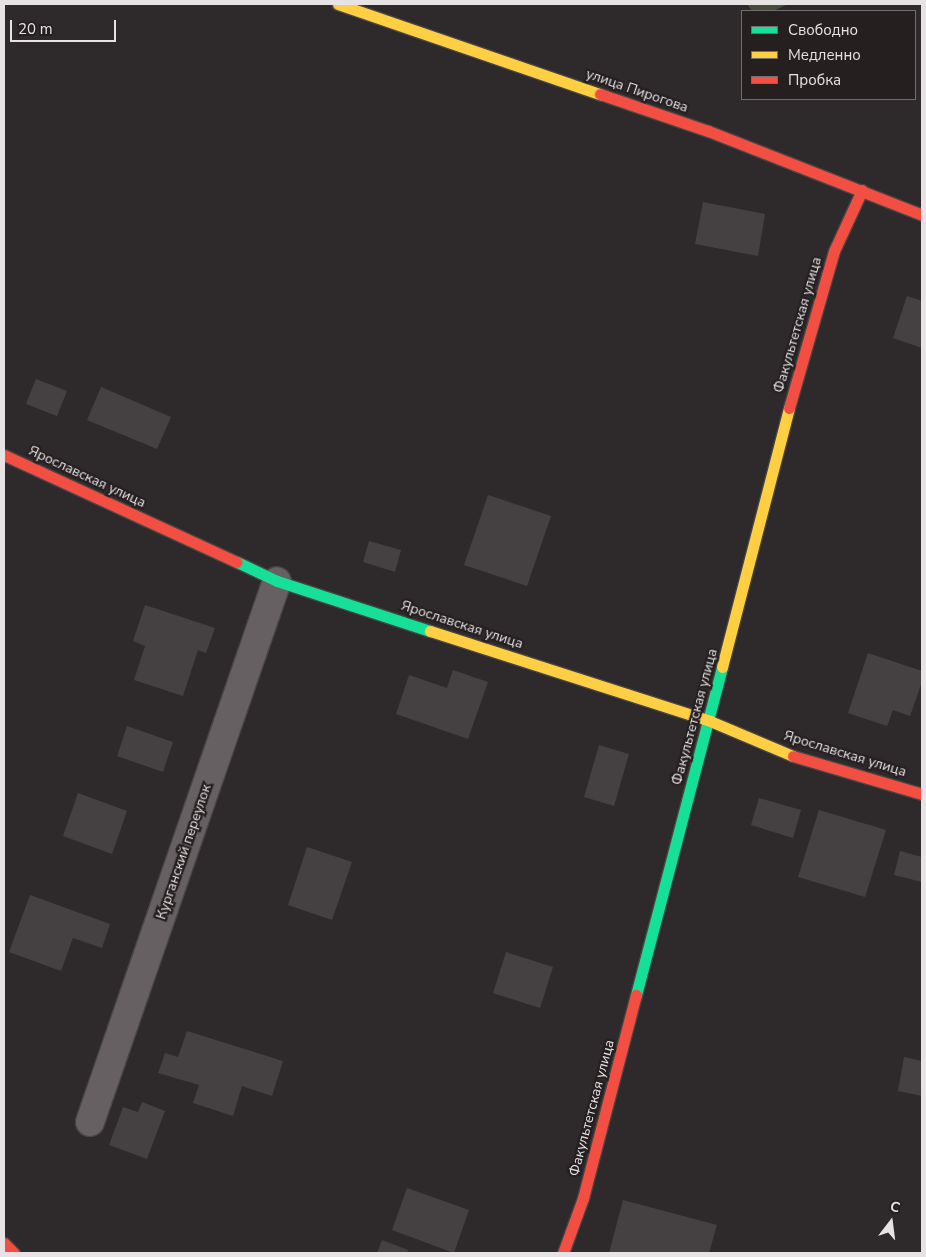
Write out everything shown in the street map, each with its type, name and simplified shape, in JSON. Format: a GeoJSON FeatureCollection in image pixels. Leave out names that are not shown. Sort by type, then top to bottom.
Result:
{"type":"FeatureCollection","features":[{"type":"Feature","properties":{"kind":"street","name":"улица Пирогова"},"geometry":{"type":"LineString","coordinates":[[338,4],[708,131],[922,215]]}},
{"type":"Feature","properties":{"kind":"street","name":"Факультетская улица"},"geometry":{"type":"LineString","coordinates":[[563,1253],[583,1198],[710,721],[815,310],[834,251],[862,190]]}},
{"type":"Feature","properties":{"kind":"street","name":"Ярославская улица"},"geometry":{"type":"LineString","coordinates":[[4,455],[277,581],[710,721],[796,757],[922,794]]}},
{"type":"Feature","properties":{"kind":"street","name":"Курганский переулок"},"geometry":{"type":"LineString","coordinates":[[90,1122],[277,581]]}},
{"type":"Feature","properties":{"kind":"street"},"geometry":{"type":"LineString","coordinates":[[4,1244],[14,1253]]}},
{"type":"Feature","properties":{"kind":"green space"},"geometry":{"type":"Polygon","coordinates":[[[747,4],[788,4],[775,10],[751,10],[747,4]]]}},
{"type":"Feature","properties":{"kind":"building"},"geometry":{"type":"Polygon","coordinates":[[[703,202],[765,214],[758,256],[695,244],[703,202]]]}},
{"type":"Feature","properties":{"kind":"building"},"geometry":{"type":"Polygon","coordinates":[[[907,296],[922,301],[922,348],[893,338],[907,296]]]}},
{"type":"Feature","properties":{"kind":"building"},"geometry":{"type":"Polygon","coordinates":[[[36,379],[67,391],[57,416],[26,404],[36,379]]]}},
{"type":"Feature","properties":{"kind":"building"},"geometry":{"type":"Polygon","coordinates":[[[101,387],[171,417],[157,449],[87,420],[101,387]]]}},
{"type":"Feature","properties":{"kind":"building"},"geometry":{"type":"Polygon","coordinates":[[[488,495],[551,516],[527,586],[464,565],[488,495]]]}},
{"type":"Feature","properties":{"kind":"building"},"geometry":{"type":"Polygon","coordinates":[[[369,541],[401,550],[395,572],[363,562],[369,541]]]}},
{"type":"Feature","properties":{"kind":"building"},"geometry":{"type":"Polygon","coordinates":[[[145,605],[215,628],[206,653],[198,650],[183,696],[134,680],[145,646],[133,641],[145,605]]]}},
{"type":"Feature","properties":{"kind":"building"},"geometry":{"type":"Polygon","coordinates":[[[868,653],[922,671],[922,682],[910,716],[893,710],[887,726],[848,713],[868,653]]]}},
{"type":"Feature","properties":{"kind":"building"},"geometry":{"type":"Polygon","coordinates":[[[453,670],[488,682],[468,739],[396,714],[409,675],[447,688],[453,670]]]}},
{"type":"Feature","properties":{"kind":"building"},"geometry":{"type":"Polygon","coordinates":[[[127,726],[173,742],[163,772],[117,756],[127,726]]]}},
{"type":"Feature","properties":{"kind":"building"},"geometry":{"type":"Polygon","coordinates":[[[599,745],[629,754],[614,806],[584,797],[599,745]]]}},
{"type":"Feature","properties":{"kind":"building"},"geometry":{"type":"Polygon","coordinates":[[[78,793],[127,811],[112,854],[63,836],[78,793]]]}},
{"type":"Feature","properties":{"kind":"building"},"geometry":{"type":"Polygon","coordinates":[[[759,798],[801,810],[793,838],[751,825],[759,798]]]}},
{"type":"Feature","properties":{"kind":"building"},"geometry":{"type":"Polygon","coordinates":[[[819,810],[886,830],[865,897],[798,877],[819,810]]]}},
{"type":"Feature","properties":{"kind":"building"},"geometry":{"type":"Polygon","coordinates":[[[307,847],[352,862],[332,920],[288,905],[307,847]]]}},
{"type":"Feature","properties":{"kind":"building"},"geometry":{"type":"Polygon","coordinates":[[[900,851],[922,857],[922,882],[894,875],[900,851]]]}},
{"type":"Feature","properties":{"kind":"building"},"geometry":{"type":"Polygon","coordinates":[[[30,895],[110,924],[102,948],[73,938],[61,971],[9,952],[30,895]]]}},
{"type":"Feature","properties":{"kind":"building"},"geometry":{"type":"Polygon","coordinates":[[[506,952],[553,967],[540,1008],[493,993],[506,952]]]}},
{"type":"Feature","properties":{"kind":"building"},"geometry":{"type":"Polygon","coordinates":[[[187,1031],[283,1061],[272,1096],[242,1086],[233,1116],[193,1103],[199,1085],[158,1073],[165,1053],[178,1057],[187,1031]]]}},
{"type":"Feature","properties":{"kind":"building"},"geometry":{"type":"Polygon","coordinates":[[[904,1057],[922,1061],[922,1096],[898,1091],[904,1057]]]}},
{"type":"Feature","properties":{"kind":"building"},"geometry":{"type":"Polygon","coordinates":[[[142,1102],[165,1111],[147,1159],[109,1145],[123,1107],[138,1112],[142,1102]]]}},
{"type":"Feature","properties":{"kind":"building"},"geometry":{"type":"Polygon","coordinates":[[[407,1188],[469,1210],[454,1253],[392,1230],[407,1188]]]}},
{"type":"Feature","properties":{"kind":"building"},"geometry":{"type":"Polygon","coordinates":[[[623,1200],[717,1225],[709,1253],[609,1253],[623,1200]]]}},
{"type":"Feature","properties":{"kind":"building"},"geometry":{"type":"Polygon","coordinates":[[[382,1240],[408,1250],[407,1253],[377,1253],[382,1240]]]}},
{"type":"Feature","properties":{"kind":"traffic: fast"},"geometry":{"type":"LineString","coordinates":[[237,562],[277,581],[430,631]]}},
{"type":"Feature","properties":{"kind":"traffic: fast"},"geometry":{"type":"LineString","coordinates":[[636,995],[722,667]]}},
{"type":"Feature","properties":{"kind":"traffic: slow"},"geometry":{"type":"LineString","coordinates":[[338,4],[600,94]]}},
{"type":"Feature","properties":{"kind":"traffic: slow"},"geometry":{"type":"LineString","coordinates":[[722,667],[789,408]]}},
{"type":"Feature","properties":{"kind":"traffic: slow"},"geometry":{"type":"LineString","coordinates":[[430,631],[710,721],[793,756]]}},
{"type":"Feature","properties":{"kind":"traffic: jam"},"geometry":{"type":"LineString","coordinates":[[600,94],[708,131],[922,215]]}},
{"type":"Feature","properties":{"kind":"traffic: jam"},"geometry":{"type":"LineString","coordinates":[[789,408],[834,251],[862,190]]}},
{"type":"Feature","properties":{"kind":"traffic: jam"},"geometry":{"type":"LineString","coordinates":[[4,455],[237,562]]}},
{"type":"Feature","properties":{"kind":"traffic: jam"},"geometry":{"type":"LineString","coordinates":[[793,756],[922,794]]}},
{"type":"Feature","properties":{"kind":"traffic: jam"},"geometry":{"type":"LineString","coordinates":[[563,1253],[583,1198],[636,995]]}},
{"type":"Feature","properties":{"kind":"traffic: jam"},"geometry":{"type":"LineString","coordinates":[[4,1243],[14,1253]]}}]}
